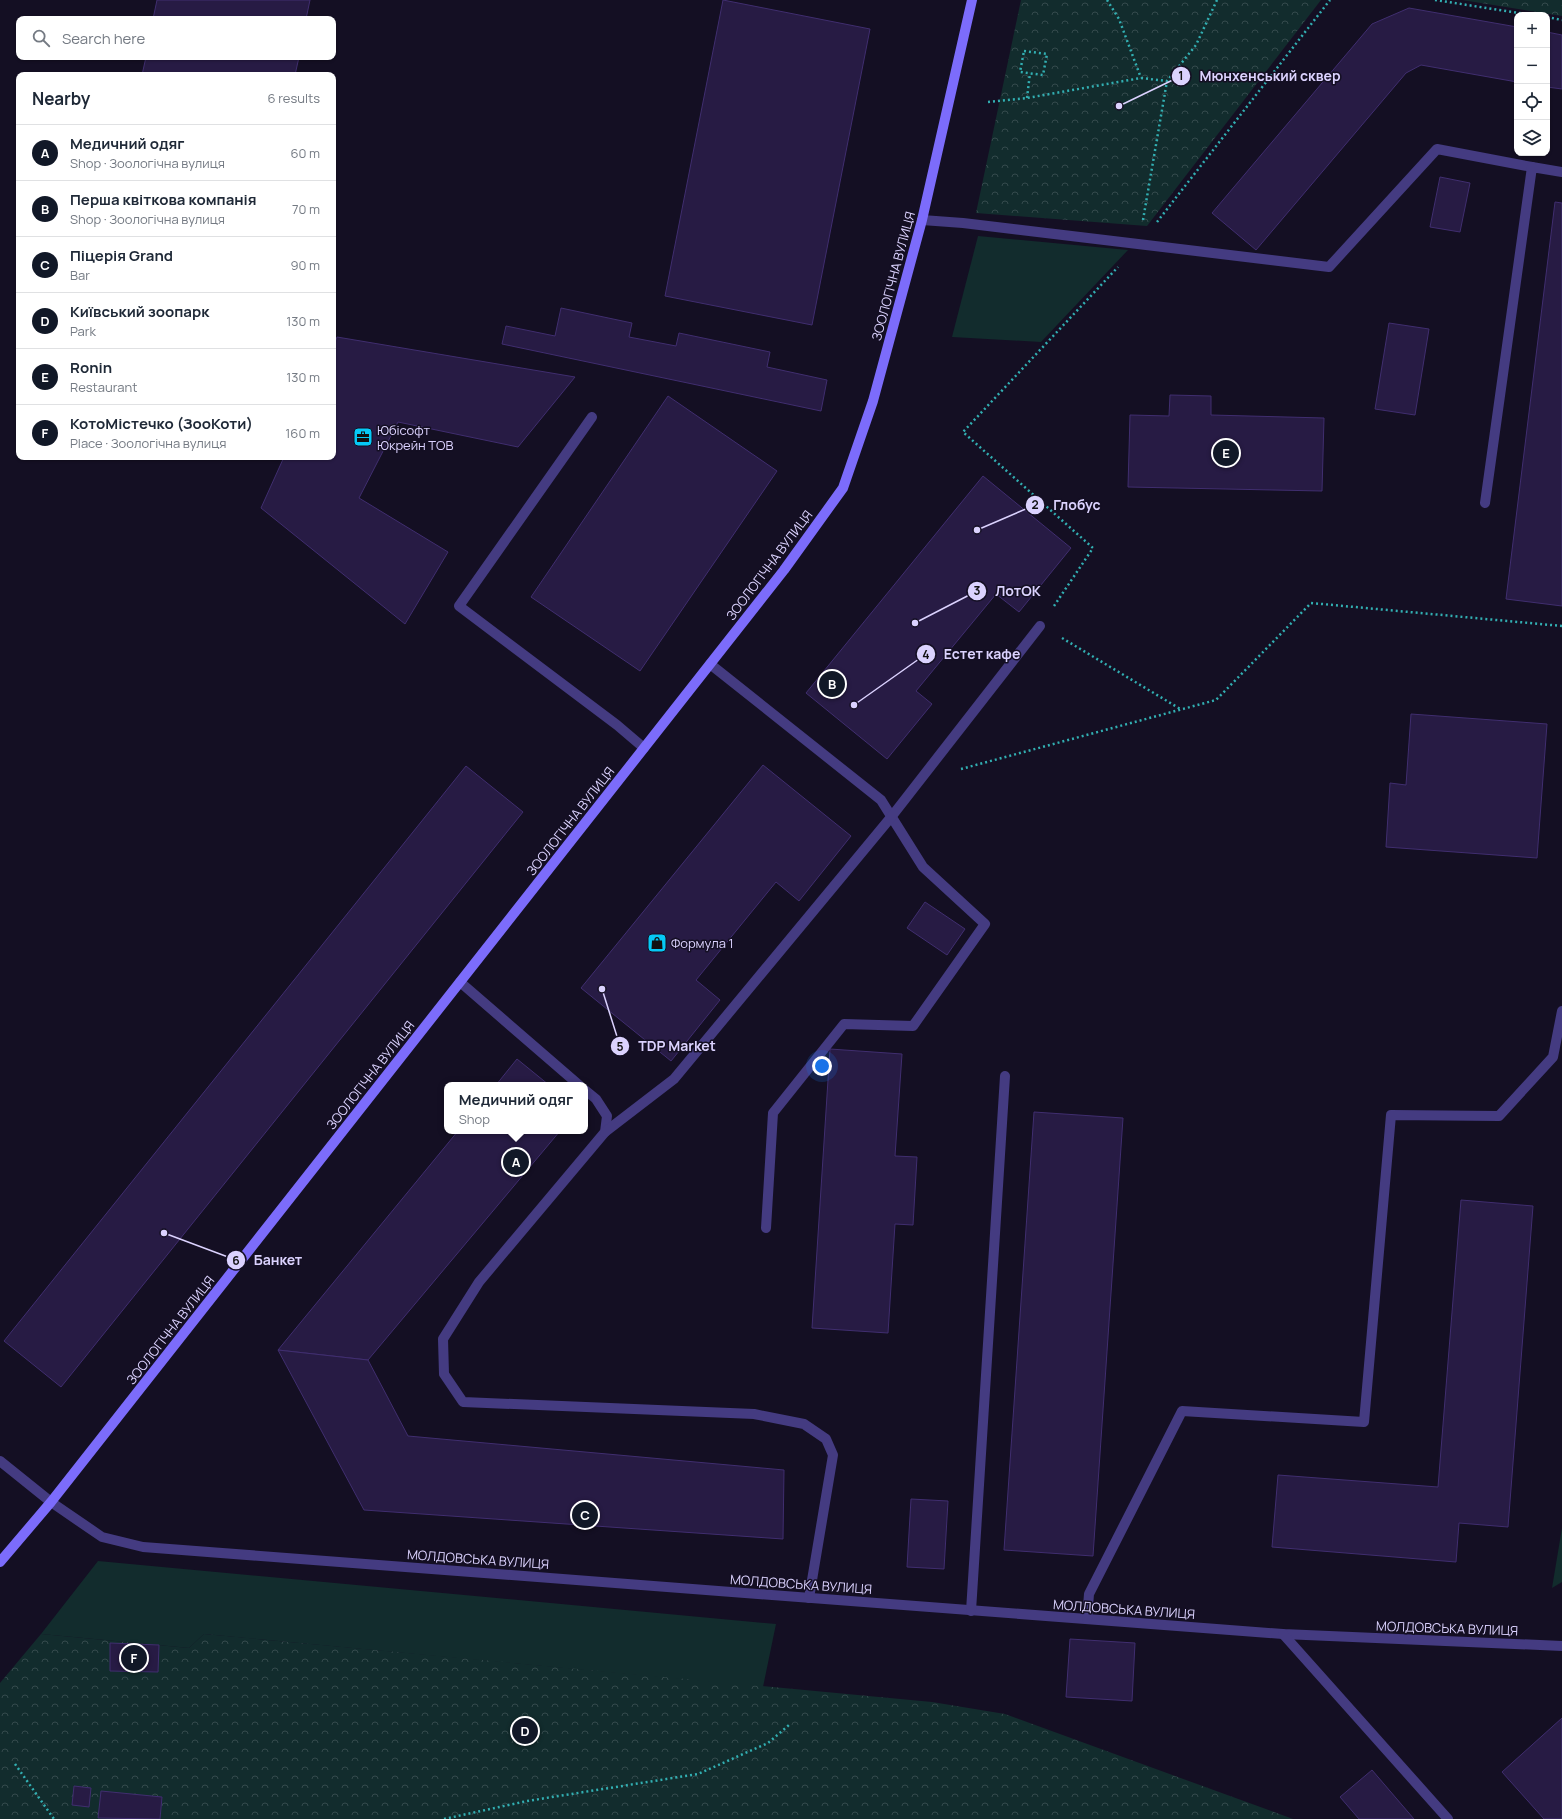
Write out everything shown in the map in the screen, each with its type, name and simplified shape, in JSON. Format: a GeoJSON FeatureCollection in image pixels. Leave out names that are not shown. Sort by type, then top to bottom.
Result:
{"type":"FeatureCollection","features":[{"type":"Feature","properties":{"kind":"street","name":"ЗООЛОГІЧНА ВУЛИЦЯ"},"geometry":{"type":"LineString","coordinates":[[0,1562],[51,1502],[784,570],[842,488],[873,401],[922,220],[972,0]]}},
{"type":"Feature","properties":{"kind":"lane"},"geometry":{"type":"LineString","coordinates":[[922,220],[964,223],[1139,245],[1329,266],[1437,149],[1562,172]]}},
{"type":"Feature","properties":{"kind":"lane"},"geometry":{"type":"LineString","coordinates":[[1485,503],[1532,167]]}},
{"type":"Feature","properties":{"kind":"lane"},"geometry":{"type":"LineString","coordinates":[[592,416],[459,606],[644,748]]}},
{"type":"Feature","properties":{"kind":"lane"},"geometry":{"type":"LineString","coordinates":[[809,1598],[833,1455],[826,1439],[804,1424],[754,1414],[463,1402],[444,1374],[443,1339],[479,1282],[605,1132],[674,1079],[892,816],[1040,626]]}},
{"type":"Feature","properties":{"kind":"lane"},"geometry":{"type":"LineString","coordinates":[[710,664],[880,800],[892,816],[923,867],[985,924],[913,1026],[844,1024],[773,1113],[766,1228]]}},
{"type":"Feature","properties":{"kind":"lane"},"geometry":{"type":"LineString","coordinates":[[460,982],[576,1082]]}},
{"type":"Feature","properties":{"kind":"lane"},"geometry":{"type":"LineString","coordinates":[[1087,1619],[1089,1594],[1182,1411],[1364,1422],[1391,1115],[1500,1116],[1553,1057],[1562,1011]]}},
{"type":"Feature","properties":{"kind":"lane"},"geometry":{"type":"LineString","coordinates":[[971,1611],[1005,1076]]}},
{"type":"Feature","properties":{"kind":"lane"},"geometry":{"type":"LineString","coordinates":[[588,1092],[596,1099],[606,1116],[605,1132]]}},
{"type":"Feature","properties":{"kind":"lane","name":"МОЛДОВСЬКА ВУЛИЦЯ"},"geometry":{"type":"LineString","coordinates":[[0,1461],[51,1502],[102,1537],[143,1546],[1284,1634],[1562,1646]]}},
{"type":"Feature","properties":{"kind":"lane"},"geometry":{"type":"LineString","coordinates":[[1284,1634],[1448,1819]]}},
{"type":"Feature","properties":{"kind":"path"},"geometry":{"type":"LineString","coordinates":[[1107,0],[1119,19],[1142,78]]}},
{"type":"Feature","properties":{"kind":"path"},"geometry":{"type":"LineString","coordinates":[[1139,245],[1167,80],[1196,45],[1217,0]]}},
{"type":"Feature","properties":{"kind":"path"},"geometry":{"type":"LineString","coordinates":[[1182,710],[1040,626],[1093,548],[963,432],[1139,245],[1330,0]]}},
{"type":"Feature","properties":{"kind":"path"},"geometry":{"type":"LineString","coordinates":[[1435,0],[1514,12]]}},
{"type":"Feature","properties":{"kind":"path"},"geometry":{"type":"LineString","coordinates":[[1550,18],[1562,20]]}},
{"type":"Feature","properties":{"kind":"path"},"geometry":{"type":"LineString","coordinates":[[1024,51],[1047,54],[1043,75],[1030,73],[1020,72],[1024,51]]}},
{"type":"Feature","properties":{"kind":"path"},"geometry":{"type":"LineString","coordinates":[[1027,98],[1030,73]]}},
{"type":"Feature","properties":{"kind":"path"},"geometry":{"type":"LineString","coordinates":[[988,102],[1027,98],[1142,78],[1167,80]]}},
{"type":"Feature","properties":{"kind":"path"},"geometry":{"type":"LineString","coordinates":[[960,769],[1216,700],[1311,603],[1562,626]]}},
{"type":"Feature","properties":{"kind":"path"},"geometry":{"type":"LineString","coordinates":[[444,1819],[527,1801],[698,1774],[768,1743],[789,1725]]}},
{"type":"Feature","properties":{"kind":"path"},"geometry":{"type":"LineString","coordinates":[[15,1764],[54,1819]]}},
{"type":"Feature","properties":{"kind":"green space"},"geometry":{"type":"Polygon","coordinates":[[[1021,0],[1321,0],[1147,226],[976,213],[1021,0]]]}},
{"type":"Feature","properties":{"kind":"green space"},"geometry":{"type":"Polygon","coordinates":[[[1462,0],[1562,0],[1562,16],[1550,14],[1550,12],[1537,12],[1462,0]]]}},
{"type":"Feature","properties":{"kind":"green space"},"geometry":{"type":"Polygon","coordinates":[[[978,236],[1128,250],[1041,342],[952,337],[978,236]]]}},
{"type":"Feature","properties":{"kind":"green space"},"geometry":{"type":"Polygon","coordinates":[[[1562,1528],[1562,1582],[1552,1588],[1562,1528]]]}},
{"type":"Feature","properties":{"kind":"green space"},"geometry":{"type":"Polygon","coordinates":[[[98,1561],[776,1624],[763,1687],[204,1634],[189,1648],[41,1634],[98,1561]]]}},
{"type":"Feature","properties":{"kind":"green space"},"geometry":{"type":"Polygon","coordinates":[[[41,1634],[189,1648],[204,1634],[932,1702],[1005,1714],[1293,1819],[0,1819],[0,1683],[41,1634]]]}},
{"type":"Feature","properties":{"kind":"building"},"geometry":{"type":"Polygon","coordinates":[[[157,0],[310,0],[307,16],[154,16],[157,0]]]}},
{"type":"Feature","properties":{"kind":"building"},"geometry":{"type":"Polygon","coordinates":[[[723,0],[870,29],[812,325],[665,296],[723,0]]]}},
{"type":"Feature","properties":{"kind":"building"},"geometry":{"type":"Polygon","coordinates":[[[1409,8],[1514,26],[1514,81],[1421,65],[1406,73],[1256,250],[1212,213],[1372,24],[1409,8]]]}},
{"type":"Feature","properties":{"kind":"building"},"geometry":{"type":"Polygon","coordinates":[[[1550,33],[1562,35],[1562,89],[1550,87],[1550,33]]]}},
{"type":"Feature","properties":{"kind":"building"},"geometry":{"type":"Polygon","coordinates":[[[145,60],[298,60],[296,72],[143,72],[145,60]]]}},
{"type":"Feature","properties":{"kind":"building"},"geometry":{"type":"Polygon","coordinates":[[[1440,177],[1470,183],[1460,232],[1430,227],[1440,177]]]}},
{"type":"Feature","properties":{"kind":"building"},"geometry":{"type":"Polygon","coordinates":[[[1555,202],[1562,203],[1562,606],[1506,599],[1555,202]]]}},
{"type":"Feature","properties":{"kind":"building"},"geometry":{"type":"Polygon","coordinates":[[[561,308],[632,323],[629,337],[676,346],[679,333],[770,352],[767,367],[827,380],[821,411],[502,344],[506,326],[555,336],[561,308]]]}},
{"type":"Feature","properties":{"kind":"building"},"geometry":{"type":"Polygon","coordinates":[[[1389,323],[1429,329],[1415,415],[1375,409],[1389,323]]]}},
{"type":"Feature","properties":{"kind":"building"},"geometry":{"type":"Polygon","coordinates":[[[337,337],[575,377],[518,447],[398,422],[359,498],[448,552],[405,624],[261,508],[283,460],[336,460],[337,337]]]}},
{"type":"Feature","properties":{"kind":"building"},"geometry":{"type":"Polygon","coordinates":[[[1170,395],[1211,396],[1211,415],[1324,418],[1322,491],[1128,487],[1130,415],[1169,416],[1170,395]]]}},
{"type":"Feature","properties":{"kind":"building"},"geometry":{"type":"Polygon","coordinates":[[[668,396],[777,471],[640,671],[531,597],[668,396]]]}},
{"type":"Feature","properties":{"kind":"building"},"geometry":{"type":"Polygon","coordinates":[[[983,476],[1071,548],[1019,612],[996,594],[916,691],[932,704],[887,759],[806,693],[983,476]]]}},
{"type":"Feature","properties":{"kind":"building"},"geometry":{"type":"Polygon","coordinates":[[[1411,714],[1547,724],[1537,858],[1386,847],[1390,783],[1406,785],[1411,714]]]}},
{"type":"Feature","properties":{"kind":"building"},"geometry":{"type":"Polygon","coordinates":[[[763,765],[851,836],[799,901],[776,882],[696,980],[720,1000],[671,1061],[581,988],[763,765]]]}},
{"type":"Feature","properties":{"kind":"building"},"geometry":{"type":"Polygon","coordinates":[[[466,766],[523,812],[61,1387],[4,1341],[466,766]]]}},
{"type":"Feature","properties":{"kind":"building"},"geometry":{"type":"Polygon","coordinates":[[[925,902],[965,929],[947,955],[907,928],[925,902]]]}},
{"type":"Feature","properties":{"kind":"building"},"geometry":{"type":"Polygon","coordinates":[[[830,1049],[902,1054],[895,1156],[917,1157],[913,1225],[895,1224],[888,1333],[812,1328],[830,1049]]]}},
{"type":"Feature","properties":{"kind":"building"},"geometry":{"type":"Polygon","coordinates":[[[517,1059],[545,1082],[498,1082],[517,1059]]]}},
{"type":"Feature","properties":{"kind":"building"},"geometry":{"type":"Polygon","coordinates":[[[1034,1112],[1123,1118],[1093,1556],[1004,1550],[1034,1112]]]}},
{"type":"Feature","properties":{"kind":"building"},"geometry":{"type":"Polygon","coordinates":[[[456,1134],[557,1134],[368,1360],[278,1350],[456,1134]]]}},
{"type":"Feature","properties":{"kind":"building"},"geometry":{"type":"Polygon","coordinates":[[[1461,1200],[1533,1206],[1508,1527],[1459,1523],[1456,1562],[1272,1547],[1278,1475],[1438,1487],[1461,1200]]]}},
{"type":"Feature","properties":{"kind":"building"},"geometry":{"type":"Polygon","coordinates":[[[278,1350],[368,1360],[408,1436],[784,1470],[783,1539],[364,1510],[278,1350]]]}},
{"type":"Feature","properties":{"kind":"building"},"geometry":{"type":"Polygon","coordinates":[[[911,1499],[948,1501],[944,1569],[907,1567],[911,1499]]]}},
{"type":"Feature","properties":{"kind":"building"},"geometry":{"type":"Polygon","coordinates":[[[1070,1639],[1135,1643],[1132,1701],[1066,1697],[1070,1639]]]}},
{"type":"Feature","properties":{"kind":"building"},"geometry":{"type":"Polygon","coordinates":[[[110,1643],[159,1645],[158,1672],[110,1671],[110,1643]]]}},
{"type":"Feature","properties":{"kind":"building"},"geometry":{"type":"Polygon","coordinates":[[[1562,1718],[1562,1819],[1544,1819],[1502,1772],[1562,1718]]]}},
{"type":"Feature","properties":{"kind":"building"},"geometry":{"type":"Polygon","coordinates":[[[1372,1770],[1414,1819],[1359,1819],[1340,1797],[1372,1770]]]}},
{"type":"Feature","properties":{"kind":"building"},"geometry":{"type":"Polygon","coordinates":[[[74,1786],[91,1788],[89,1807],[72,1805],[74,1786]]]}},
{"type":"Feature","properties":{"kind":"building"},"geometry":{"type":"Polygon","coordinates":[[[101,1791],[162,1797],[160,1819],[98,1818],[101,1791]]]}},
{"type":"Feature","properties":{"kind":"place","name":"Мюнхенський сквер"},"geometry":{"type":"Point","coordinates":[1119,106]}},
{"type":"Feature","properties":{"kind":"place","name":"Юбісофт Юкрейн ТОВ"},"geometry":{"type":"Point","coordinates":[363,437]}},
{"type":"Feature","properties":{"kind":"place","name":"Ronin"},"geometry":{"type":"Point","coordinates":[1226,453]}},
{"type":"Feature","properties":{"kind":"place","name":"Глобус"},"geometry":{"type":"Point","coordinates":[977,530]}},
{"type":"Feature","properties":{"kind":"place","name":"ЛотОК"},"geometry":{"type":"Point","coordinates":[915,623]}},
{"type":"Feature","properties":{"kind":"place","name":"Перша квіткова компанія"},"geometry":{"type":"Point","coordinates":[832,684]}},
{"type":"Feature","properties":{"kind":"place","name":"Естет кафе"},"geometry":{"type":"Point","coordinates":[854,705]}},
{"type":"Feature","properties":{"kind":"place","name":"Формула 1"},"geometry":{"type":"Point","coordinates":[657,943]}},
{"type":"Feature","properties":{"kind":"place","name":"TDP Market"},"geometry":{"type":"Point","coordinates":[602,989]}},
{"type":"Feature","properties":{"kind":"place","name":"Медичний одяг"},"geometry":{"type":"Point","coordinates":[516,1162]}},
{"type":"Feature","properties":{"kind":"place","name":"Банкет"},"geometry":{"type":"Point","coordinates":[164,1233]}},
{"type":"Feature","properties":{"kind":"place","name":"Піцерія Grand"},"geometry":{"type":"Point","coordinates":[585,1515]}},
{"type":"Feature","properties":{"kind":"place","name":"КотоМістечко (ЗооКоти)"},"geometry":{"type":"Point","coordinates":[134,1658]}},
{"type":"Feature","properties":{"kind":"place","name":"Київський зоопарк"},"geometry":{"type":"Point","coordinates":[525,1731]}}]}
